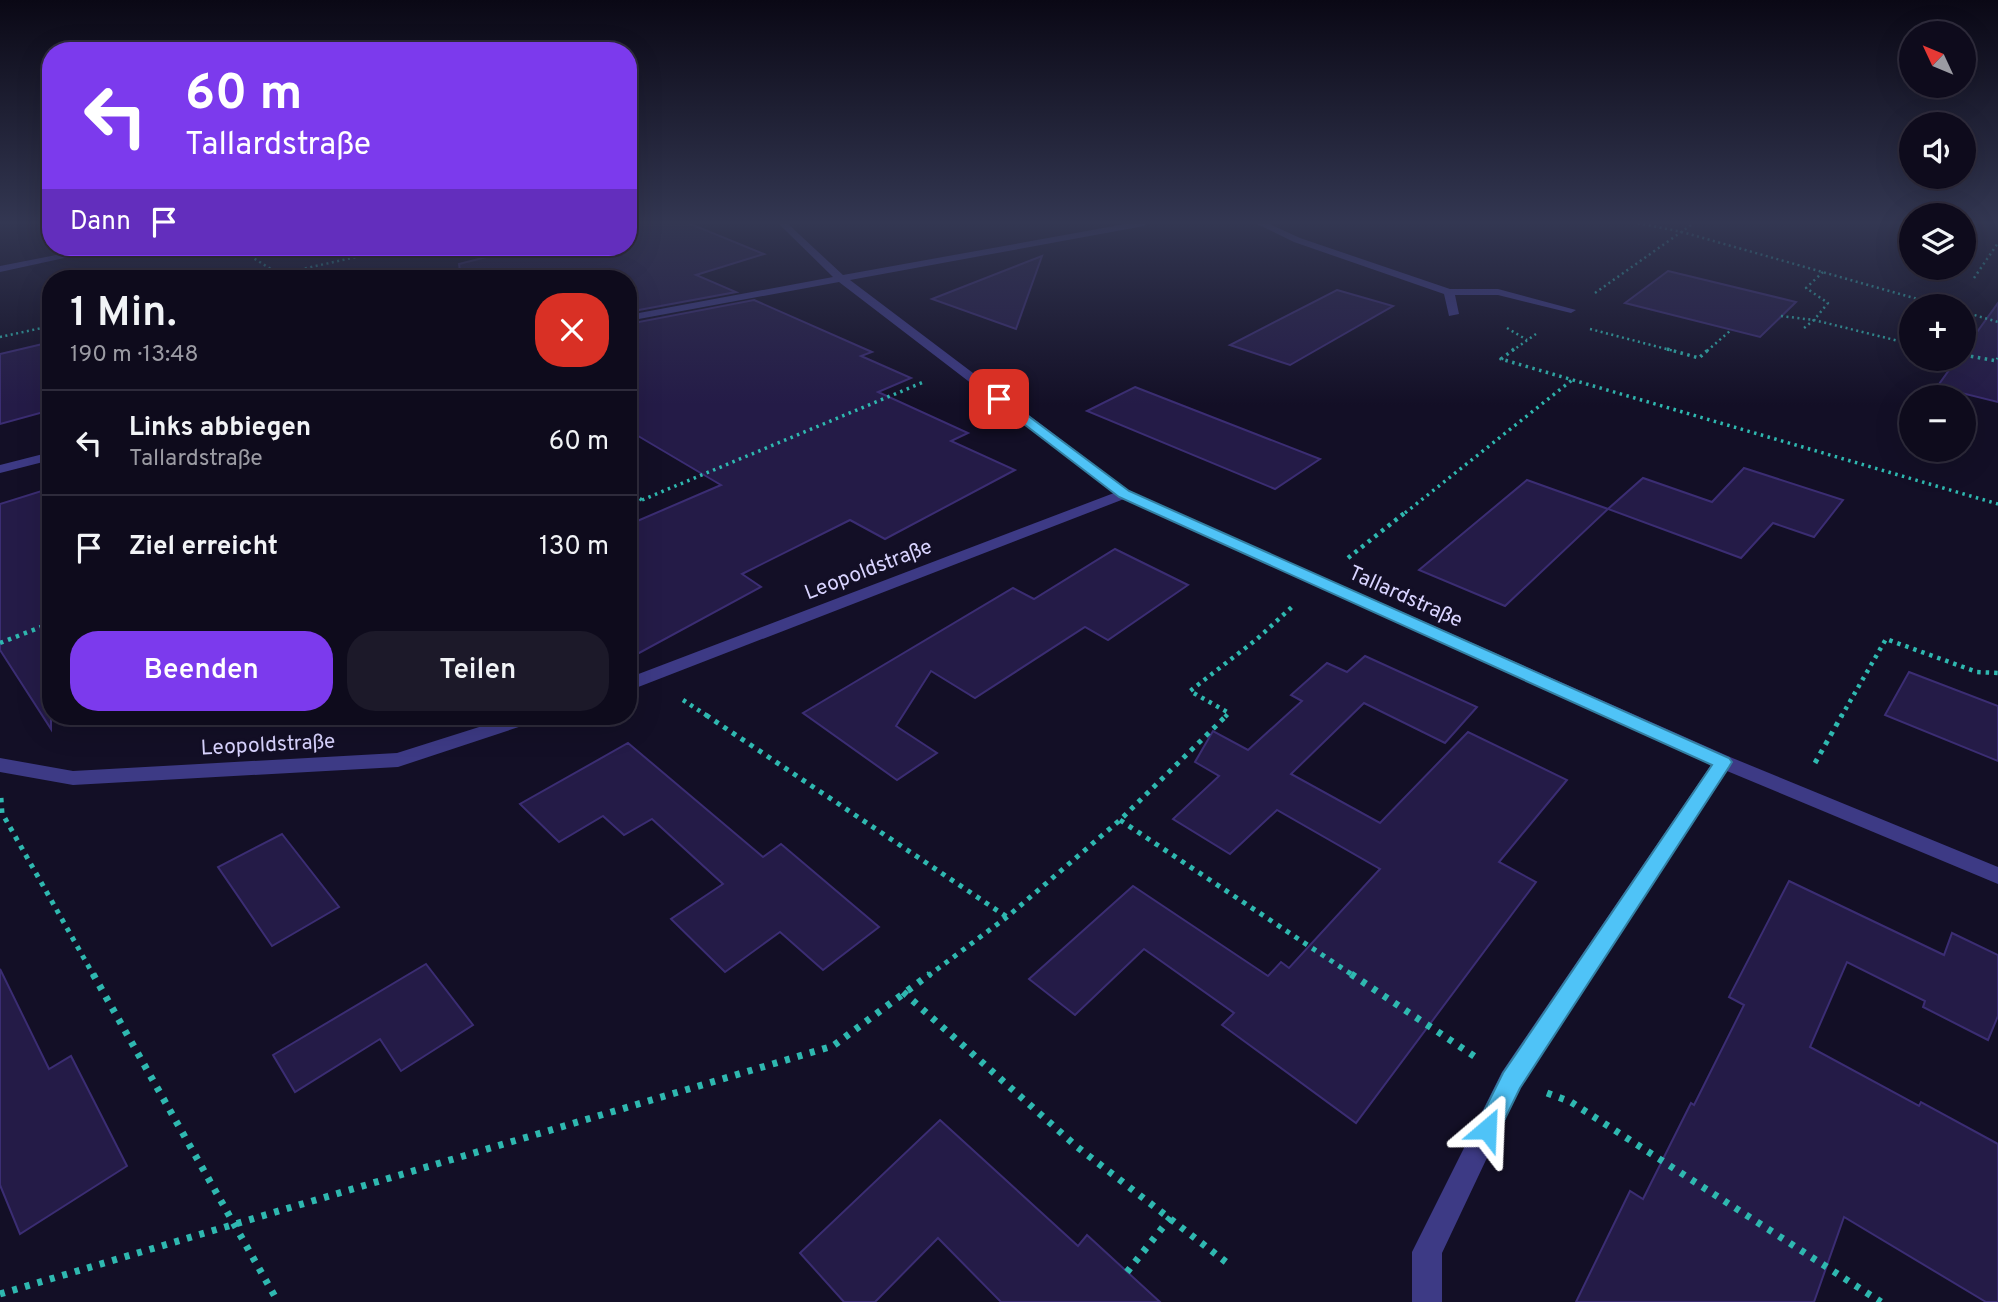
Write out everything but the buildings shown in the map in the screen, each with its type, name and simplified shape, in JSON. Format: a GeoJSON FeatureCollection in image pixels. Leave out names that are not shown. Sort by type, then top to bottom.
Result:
{"type":"FeatureCollection","features":[{"type":"Feature","properties":{"kind":"street"},"geometry":{"type":"LineString","coordinates":[[637,316],[809,284]]}},
{"type":"Feature","properties":{"kind":"street","name":"Tallardstraße"},"geometry":{"type":"LineString","coordinates":[[848,284],[1124,494],[1723,762],[1998,876]]}},
{"type":"Feature","properties":{"kind":"street"},"geometry":{"type":"LineString","coordinates":[[1424,284],[1448,292],[1498,292],[1571,310]]}},
{"type":"Feature","properties":{"kind":"street"},"geometry":{"type":"LineString","coordinates":[[1448,292],[1453,314]]}},
{"type":"Feature","properties":{"kind":"street"},"geometry":{"type":"LineString","coordinates":[[0,469],[42,458]]}},
{"type":"Feature","properties":{"kind":"street","name":"Leopoldstraße"},"geometry":{"type":"LineString","coordinates":[[637,682],[1124,494]]}},
{"type":"Feature","properties":{"kind":"street","name":"Leopoldstraße"},"geometry":{"type":"LineString","coordinates":[[1,765],[73,778],[398,760],[505,725]]}},
{"type":"Feature","properties":{"kind":"street"},"geometry":{"type":"LineString","coordinates":[[1427,1302],[1427,1252],[1511,1080],[1723,762]]}},
{"type":"Feature","properties":{"kind":"path"},"geometry":{"type":"LineString","coordinates":[[1608,284],[1501,359],[1998,505]]}},
{"type":"Feature","properties":{"kind":"path"},"geometry":{"type":"LineString","coordinates":[[1804,328],[1828,303],[1806,288],[1811,284]]}},
{"type":"Feature","properties":{"kind":"path"},"geometry":{"type":"LineString","coordinates":[[1864,284],[1900,294]]}},
{"type":"Feature","properties":{"kind":"path"},"geometry":{"type":"LineString","coordinates":[[1782,316],[1814,320],[1899,341]]}},
{"type":"Feature","properties":{"kind":"path"},"geometry":{"type":"LineString","coordinates":[[1976,316],[1998,322]]}},
{"type":"Feature","properties":{"kind":"path"},"geometry":{"type":"LineString","coordinates":[[1556,320],[1699,358],[1731,330]]}},
{"type":"Feature","properties":{"kind":"path"},"geometry":{"type":"LineString","coordinates":[[0,337],[42,328]]}},
{"type":"Feature","properties":{"kind":"path"},"geometry":{"type":"LineString","coordinates":[[1976,357],[1998,360]]}},
{"type":"Feature","properties":{"kind":"path"},"geometry":{"type":"LineString","coordinates":[[637,502],[958,368]]}},
{"type":"Feature","properties":{"kind":"path"},"geometry":{"type":"LineString","coordinates":[[0,1294],[834,1046],[1007,917],[1120,820],[1229,713],[1190,691],[1257,639],[1319,582],[1572,380]]}},
{"type":"Feature","properties":{"kind":"path"},"geometry":{"type":"LineString","coordinates":[[637,497],[642,500]]}},
{"type":"Feature","properties":{"kind":"path"},"geometry":{"type":"LineString","coordinates":[[0,643],[42,627]]}},
{"type":"Feature","properties":{"kind":"path"},"geometry":{"type":"LineString","coordinates":[[1798,794],[1886,639],[1978,672],[1998,673]]}},
{"type":"Feature","properties":{"kind":"path"},"geometry":{"type":"LineString","coordinates":[[650,677],[1007,917]]}},
{"type":"Feature","properties":{"kind":"path"},"geometry":{"type":"LineString","coordinates":[[1,765],[2,813],[278,1302]]}},
{"type":"Feature","properties":{"kind":"path"},"geometry":{"type":"LineString","coordinates":[[904,992],[1076,1146],[1226,1262]]}},
{"type":"Feature","properties":{"kind":"path"},"geometry":{"type":"LineString","coordinates":[[1127,1272],[1171,1217]]}},
{"type":"Feature","properties":{"kind":"route"},"geometry":{"type":"LineString","coordinates":[[999,399],[1124,494],[1723,762],[1511,1080],[1487,1129]]}}]}
